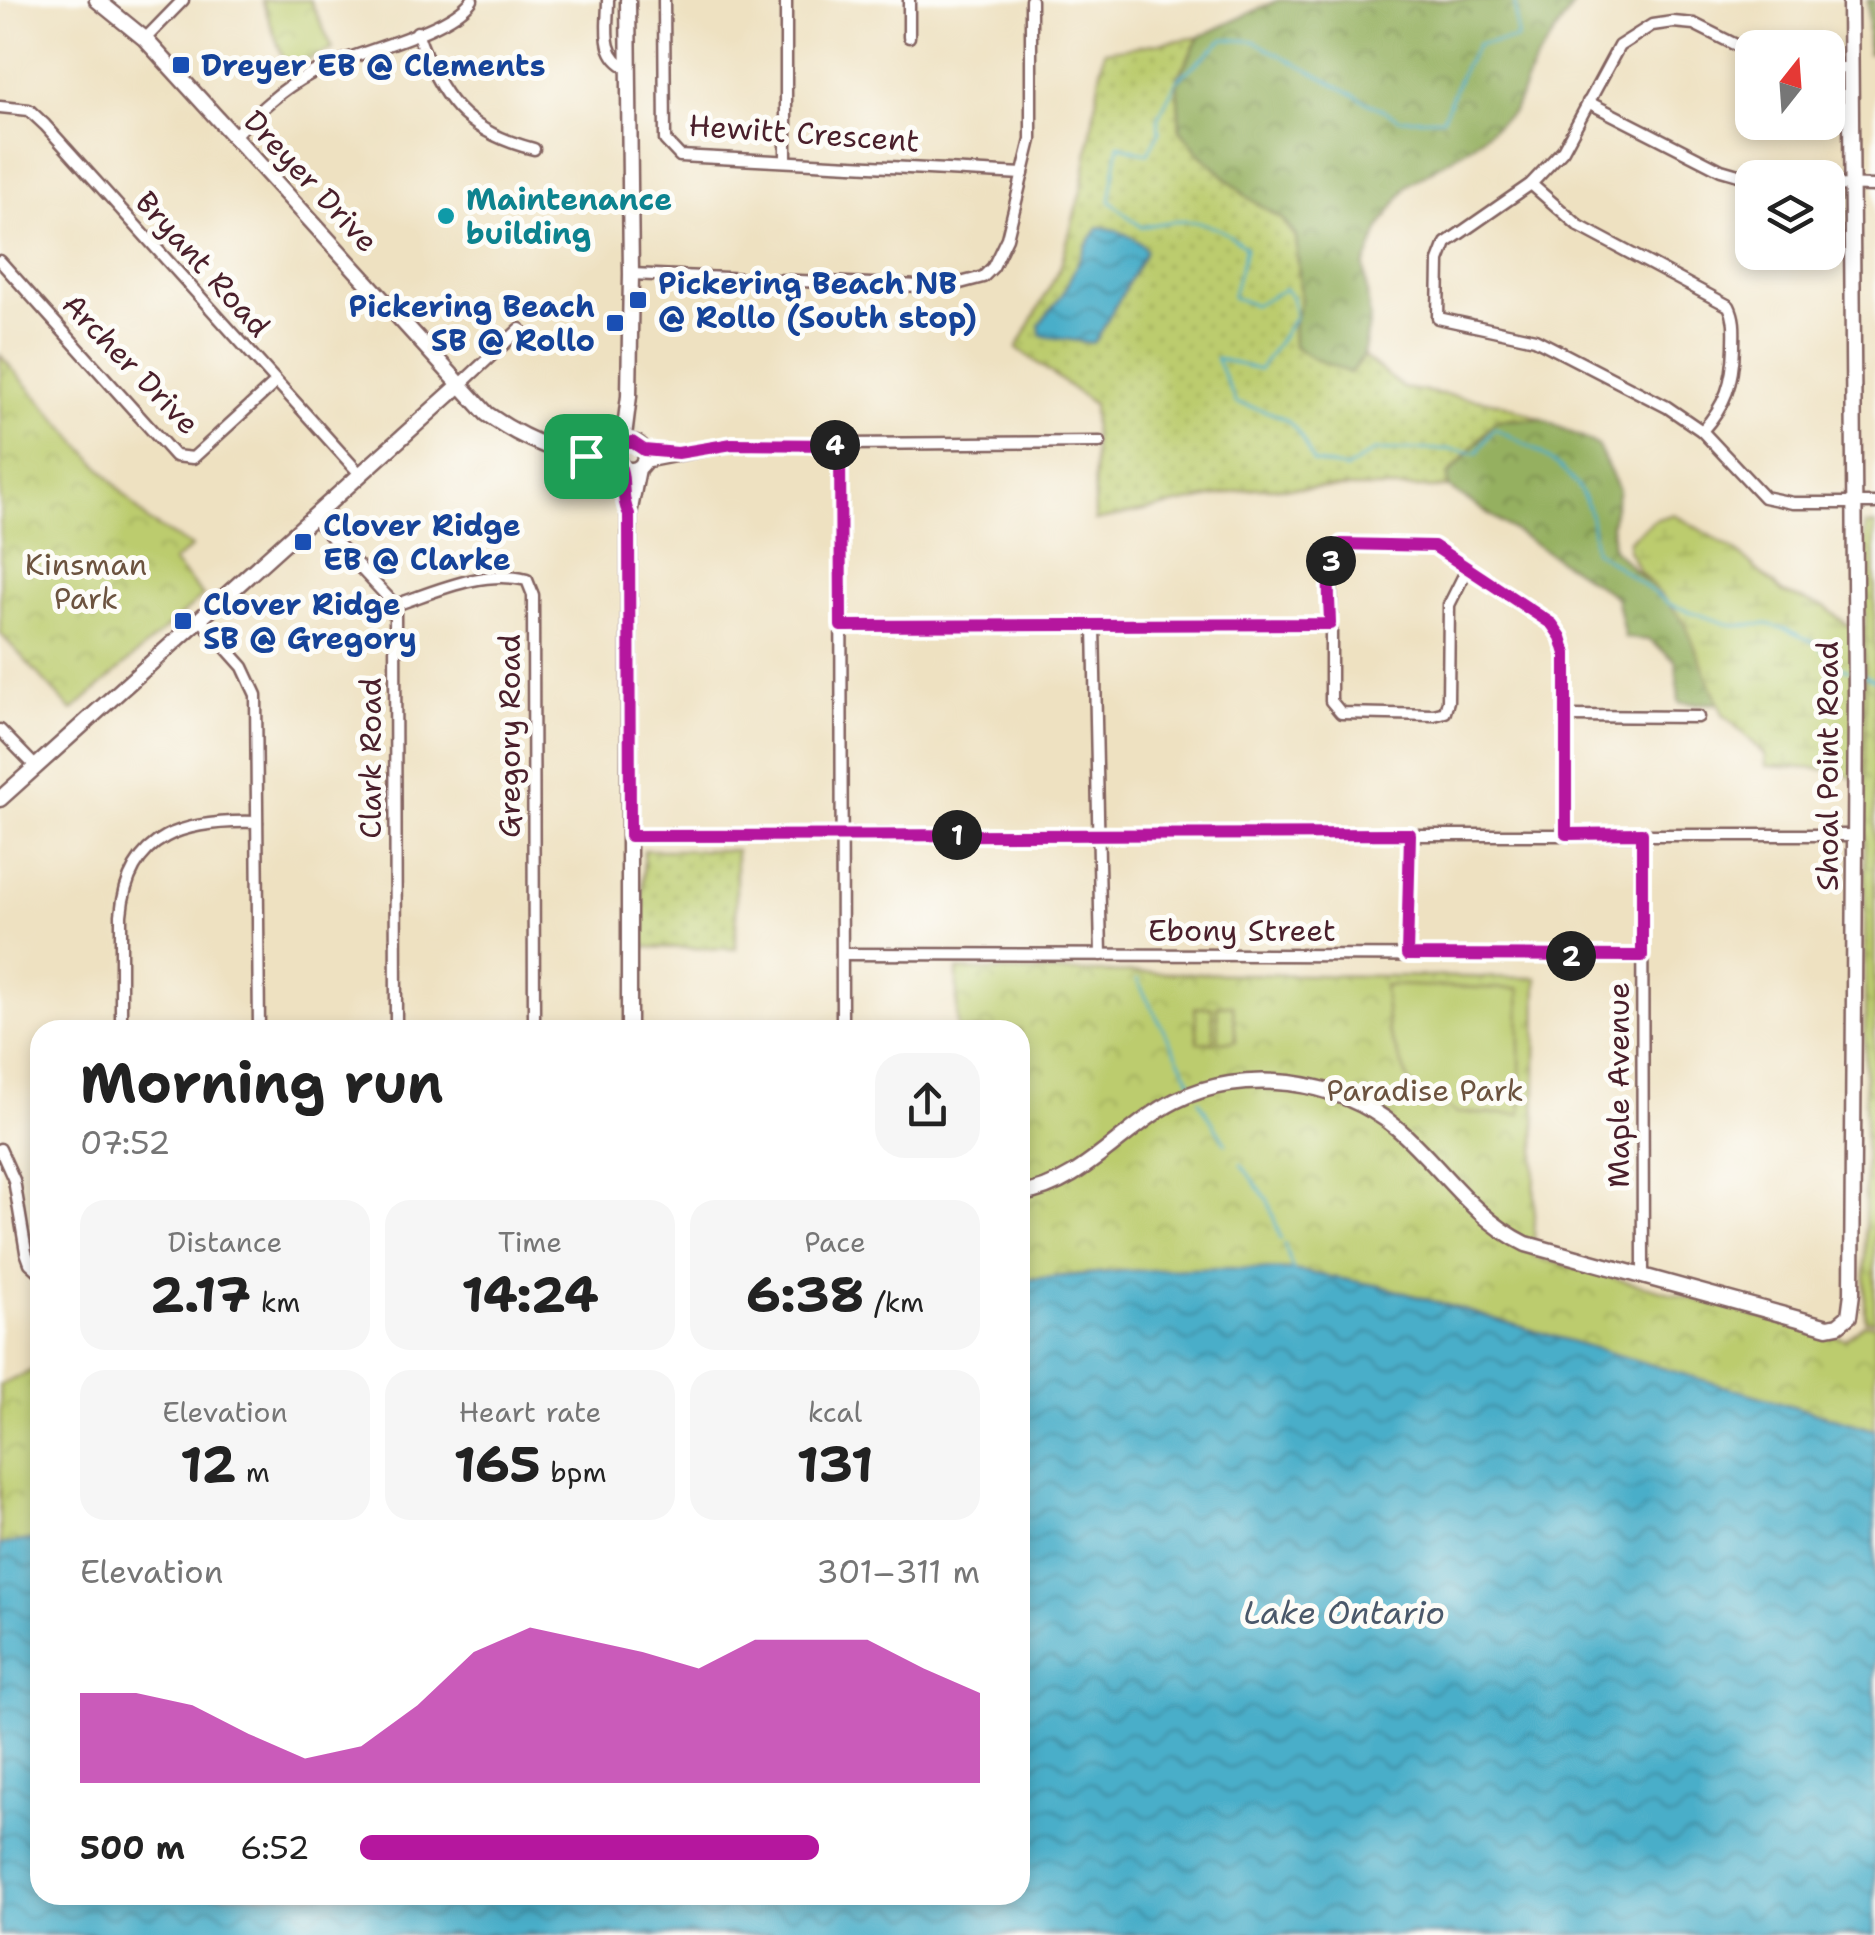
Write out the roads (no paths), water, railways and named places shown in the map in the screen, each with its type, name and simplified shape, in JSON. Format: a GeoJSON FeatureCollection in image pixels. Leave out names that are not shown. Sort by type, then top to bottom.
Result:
{"type":"FeatureCollection","features":[{"type":"Feature","properties":{"kind":"street","name":"Dreyer Drive"},"geometry":{"type":"LineString","coordinates":[[97,0],[144,39],[486,414],[542,446],[586,456],[601,451],[630,456]]}},
{"type":"Feature","properties":{"kind":"street"},"geometry":{"type":"LineString","coordinates":[[144,39],[183,0]]}},
{"type":"Feature","properties":{"kind":"street"},"geometry":{"type":"LineString","coordinates":[[232,138],[277,96],[312,73],[417,32],[466,8],[472,0]]}},
{"type":"Feature","properties":{"kind":"street"},"geometry":{"type":"LineString","coordinates":[[608,0],[608,50],[615,62],[628,68]]}},
{"type":"Feature","properties":{"kind":"street"},"geometry":{"type":"LineString","coordinates":[[628,0],[629,396],[633,402],[629,514],[629,1020]]}},
{"type":"Feature","properties":{"kind":"street","name":"Hewitt Crescent"},"geometry":{"type":"LineString","coordinates":[[664,0],[665,140],[680,156],[1023,174]]}},
{"type":"Feature","properties":{"kind":"street"},"geometry":{"type":"LineString","coordinates":[[786,0],[786,160]]}},
{"type":"Feature","properties":{"kind":"street"},"geometry":{"type":"LineString","coordinates":[[909,0],[909,38]]}},
{"type":"Feature","properties":{"kind":"street"},"geometry":{"type":"LineString","coordinates":[[631,274],[945,287],[983,277],[1000,254],[1031,140],[1031,0]]}},
{"type":"Feature","properties":{"kind":"street","name":"Shoal Point Road"},"geometry":{"type":"LineString","coordinates":[[1643,1276],[1828,1327],[1838,1325],[1848,1316],[1852,1293],[1856,695],[1850,0]]}},
{"type":"Feature","properties":{"kind":"street"},"geometry":{"type":"LineString","coordinates":[[1735,44],[1694,24],[1652,25],[1619,46],[1563,150],[1531,184],[1446,243],[1438,261],[1438,318],[1535,338],[1667,406],[1702,430],[1764,496],[1794,503],[1875,503]]}},
{"type":"Feature","properties":{"kind":"street"},"geometry":{"type":"LineString","coordinates":[[417,32],[441,91],[467,119],[487,133],[534,148]]}},
{"type":"Feature","properties":{"kind":"street"},"geometry":{"type":"LineString","coordinates":[[1845,68],[1850,68]]}},
{"type":"Feature","properties":{"kind":"street"},"geometry":{"type":"LineString","coordinates":[[1588,102],[1735,174]]}},
{"type":"Feature","properties":{"kind":"street","name":"Bryant Road"},"geometry":{"type":"LineString","coordinates":[[0,107],[29,110],[45,125],[360,474]]}},
{"type":"Feature","properties":{"kind":"street"},"geometry":{"type":"LineString","coordinates":[[1531,184],[1579,226],[1730,306],[1734,316],[1730,392],[1702,430]]}},
{"type":"Feature","properties":{"kind":"street"},"geometry":{"type":"LineString","coordinates":[[1845,185],[1875,186]]}},
{"type":"Feature","properties":{"kind":"street","name":"Archer Drive"},"geometry":{"type":"LineString","coordinates":[[0,262],[175,456],[193,458],[276,382]]}},
{"type":"Feature","properties":{"kind":"street"},"geometry":{"type":"LineString","coordinates":[[0,799],[520,329]]}},
{"type":"Feature","properties":{"kind":"street"},"geometry":{"type":"LineString","coordinates":[[630,456],[732,444],[1100,442]]}},
{"type":"Feature","properties":{"kind":"street"},"geometry":{"type":"LineString","coordinates":[[840,445],[842,1020]]}},
{"type":"Feature","properties":{"kind":"street"},"geometry":{"type":"LineString","coordinates":[[314,517],[395,606]]}},
{"type":"Feature","properties":{"kind":"street"},"geometry":{"type":"LineString","coordinates":[[1468,568],[1449,605],[1445,712],[1403,716],[1341,714],[1331,700],[1334,552],[1341,544],[1434,546],[1468,568],[1552,624],[1561,637],[1566,654],[1566,834]]}},
{"type":"Feature","properties":{"kind":"street","name":"Gregory Road"},"geometry":{"type":"LineString","coordinates":[[395,606],[472,580],[508,576],[527,580],[534,595],[534,1020]]}},
{"type":"Feature","properties":{"kind":"street","name":"Clark Road"},"geometry":{"type":"LineString","coordinates":[[395,606],[396,1020]]}},
{"type":"Feature","properties":{"kind":"street"},"geometry":{"type":"LineString","coordinates":[[201,620],[243,667],[256,695],[259,1020]]}},
{"type":"Feature","properties":{"kind":"street"},"geometry":{"type":"LineString","coordinates":[[841,626],[1330,624]]}},
{"type":"Feature","properties":{"kind":"street"},"geometry":{"type":"LineString","coordinates":[[1094,626],[1101,954]]}},
{"type":"Feature","properties":{"kind":"street"},"geometry":{"type":"LineString","coordinates":[[1567,716],[1698,718]]}},
{"type":"Feature","properties":{"kind":"street"},"geometry":{"type":"LineString","coordinates":[[0,730],[36,766]]}},
{"type":"Feature","properties":{"kind":"street"},"geometry":{"type":"LineString","coordinates":[[121,1020],[123,898],[132,871],[164,837],[190,825],[217,820],[258,822]]}},
{"type":"Feature","properties":{"kind":"street","name":"Maple Avenue"},"geometry":{"type":"LineString","coordinates":[[1642,833],[1643,1276]]}},
{"type":"Feature","properties":{"kind":"street"},"geometry":{"type":"LineString","coordinates":[[1407,955],[1410,834]]}},
{"type":"Feature","properties":{"kind":"street"},"geometry":{"type":"LineString","coordinates":[[630,836],[1853,835]]}},
{"type":"Feature","properties":{"kind":"street","name":"Ebony Street"},"geometry":{"type":"LineString","coordinates":[[842,954],[1642,956]]}},
{"type":"Feature","properties":{"kind":"street"},"geometry":{"type":"LineString","coordinates":[[1030,1191],[1066,1178],[1134,1127],[1189,1094],[1238,1083],[1280,1082],[1330,1092],[1371,1110],[1406,1136],[1467,1203],[1512,1236],[1547,1251],[1643,1276]]}},
{"type":"Feature","properties":{"kind":"street"},"geometry":{"type":"LineString","coordinates":[[0,1149],[14,1180],[30,1263]]}},
{"type":"Feature","properties":{"kind":"water"},"geometry":{"type":"Polygon","coordinates":[[[1099,227],[1126,234],[1146,251],[1097,339],[1092,343],[1041,336],[1039,325],[1062,295],[1099,227]]]}},
{"type":"Feature","properties":{"kind":"water","name":"Lake Ontario"},"geometry":{"type":"Polygon","coordinates":[[[1293,1270],[1381,1286],[1875,1430],[1875,1935],[0,1935],[0,1545],[30,1540],[30,1905],[1030,1905],[1030,1279],[1120,1271],[1293,1270]]]}},
{"type":"Feature","properties":{"kind":"waterway"},"geometry":{"type":"LineString","coordinates":[[1515,0],[1517,39],[1478,44],[1443,118],[1399,119],[1254,41],[1224,39],[1177,80],[1158,117],[1159,133],[1147,154],[1119,145],[1110,201],[1141,227],[1196,222],[1221,230],[1246,248],[1232,297],[1254,305],[1285,289],[1292,297],[1295,317],[1259,370],[1216,358],[1236,403],[1285,419],[1299,434],[1313,462],[1346,469],[1374,451],[1450,449],[1477,453],[1494,428],[1563,470],[1583,495],[1589,510],[1594,550],[1671,605],[1734,626],[1767,624],[1785,629],[1816,643],[1838,666],[1849,670]]}},
{"type":"Feature","properties":{"kind":"waterway"},"geometry":{"type":"LineString","coordinates":[[1861,674],[1875,680]]}},
{"type":"Feature","properties":{"kind":"waterway"},"geometry":{"type":"LineString","coordinates":[[1137,980],[1192,1083]]}},
{"type":"Feature","properties":{"kind":"waterway"},"geometry":{"type":"LineString","coordinates":[[1199,1100],[1226,1144]]}},
{"type":"Feature","properties":{"kind":"waterway"},"geometry":{"type":"LineString","coordinates":[[1241,1164],[1268,1201],[1281,1239]]}},
{"type":"Feature","properties":{"kind":"waterway"},"geometry":{"type":"LineString","coordinates":[[1284,1244],[1293,1270]]}},
{"type":"Feature","properties":{"kind":"place","name":"Dreyer EB @ Clements"},"geometry":{"type":"Point","coordinates":[181,65]}},
{"type":"Feature","properties":{"kind":"place","name":"Maintenance building"},"geometry":{"type":"Point","coordinates":[446,216]}},
{"type":"Feature","properties":{"kind":"place","name":"Pickering Beach NB @ Rollo (South stop)"},"geometry":{"type":"Point","coordinates":[638,300]}},
{"type":"Feature","properties":{"kind":"place","name":"Pickering Beach SB @ Rollo"},"geometry":{"type":"Point","coordinates":[615,323]}},
{"type":"Feature","properties":{"kind":"place","name":"Clover Ridge EB @ Clarke"},"geometry":{"type":"Point","coordinates":[303,542]}},
{"type":"Feature","properties":{"kind":"place","name":"Clover Ridge SB @ Gregory"},"geometry":{"type":"Point","coordinates":[183,621]}},
{"type":"Feature","properties":{"kind":"park label","name":"Kinsman Park"},"geometry":{"type":"Point","coordinates":[86,581]}},
{"type":"Feature","properties":{"kind":"park label","name":"Paradise Park"},"geometry":{"type":"Point","coordinates":[1425,1090]}}]}
